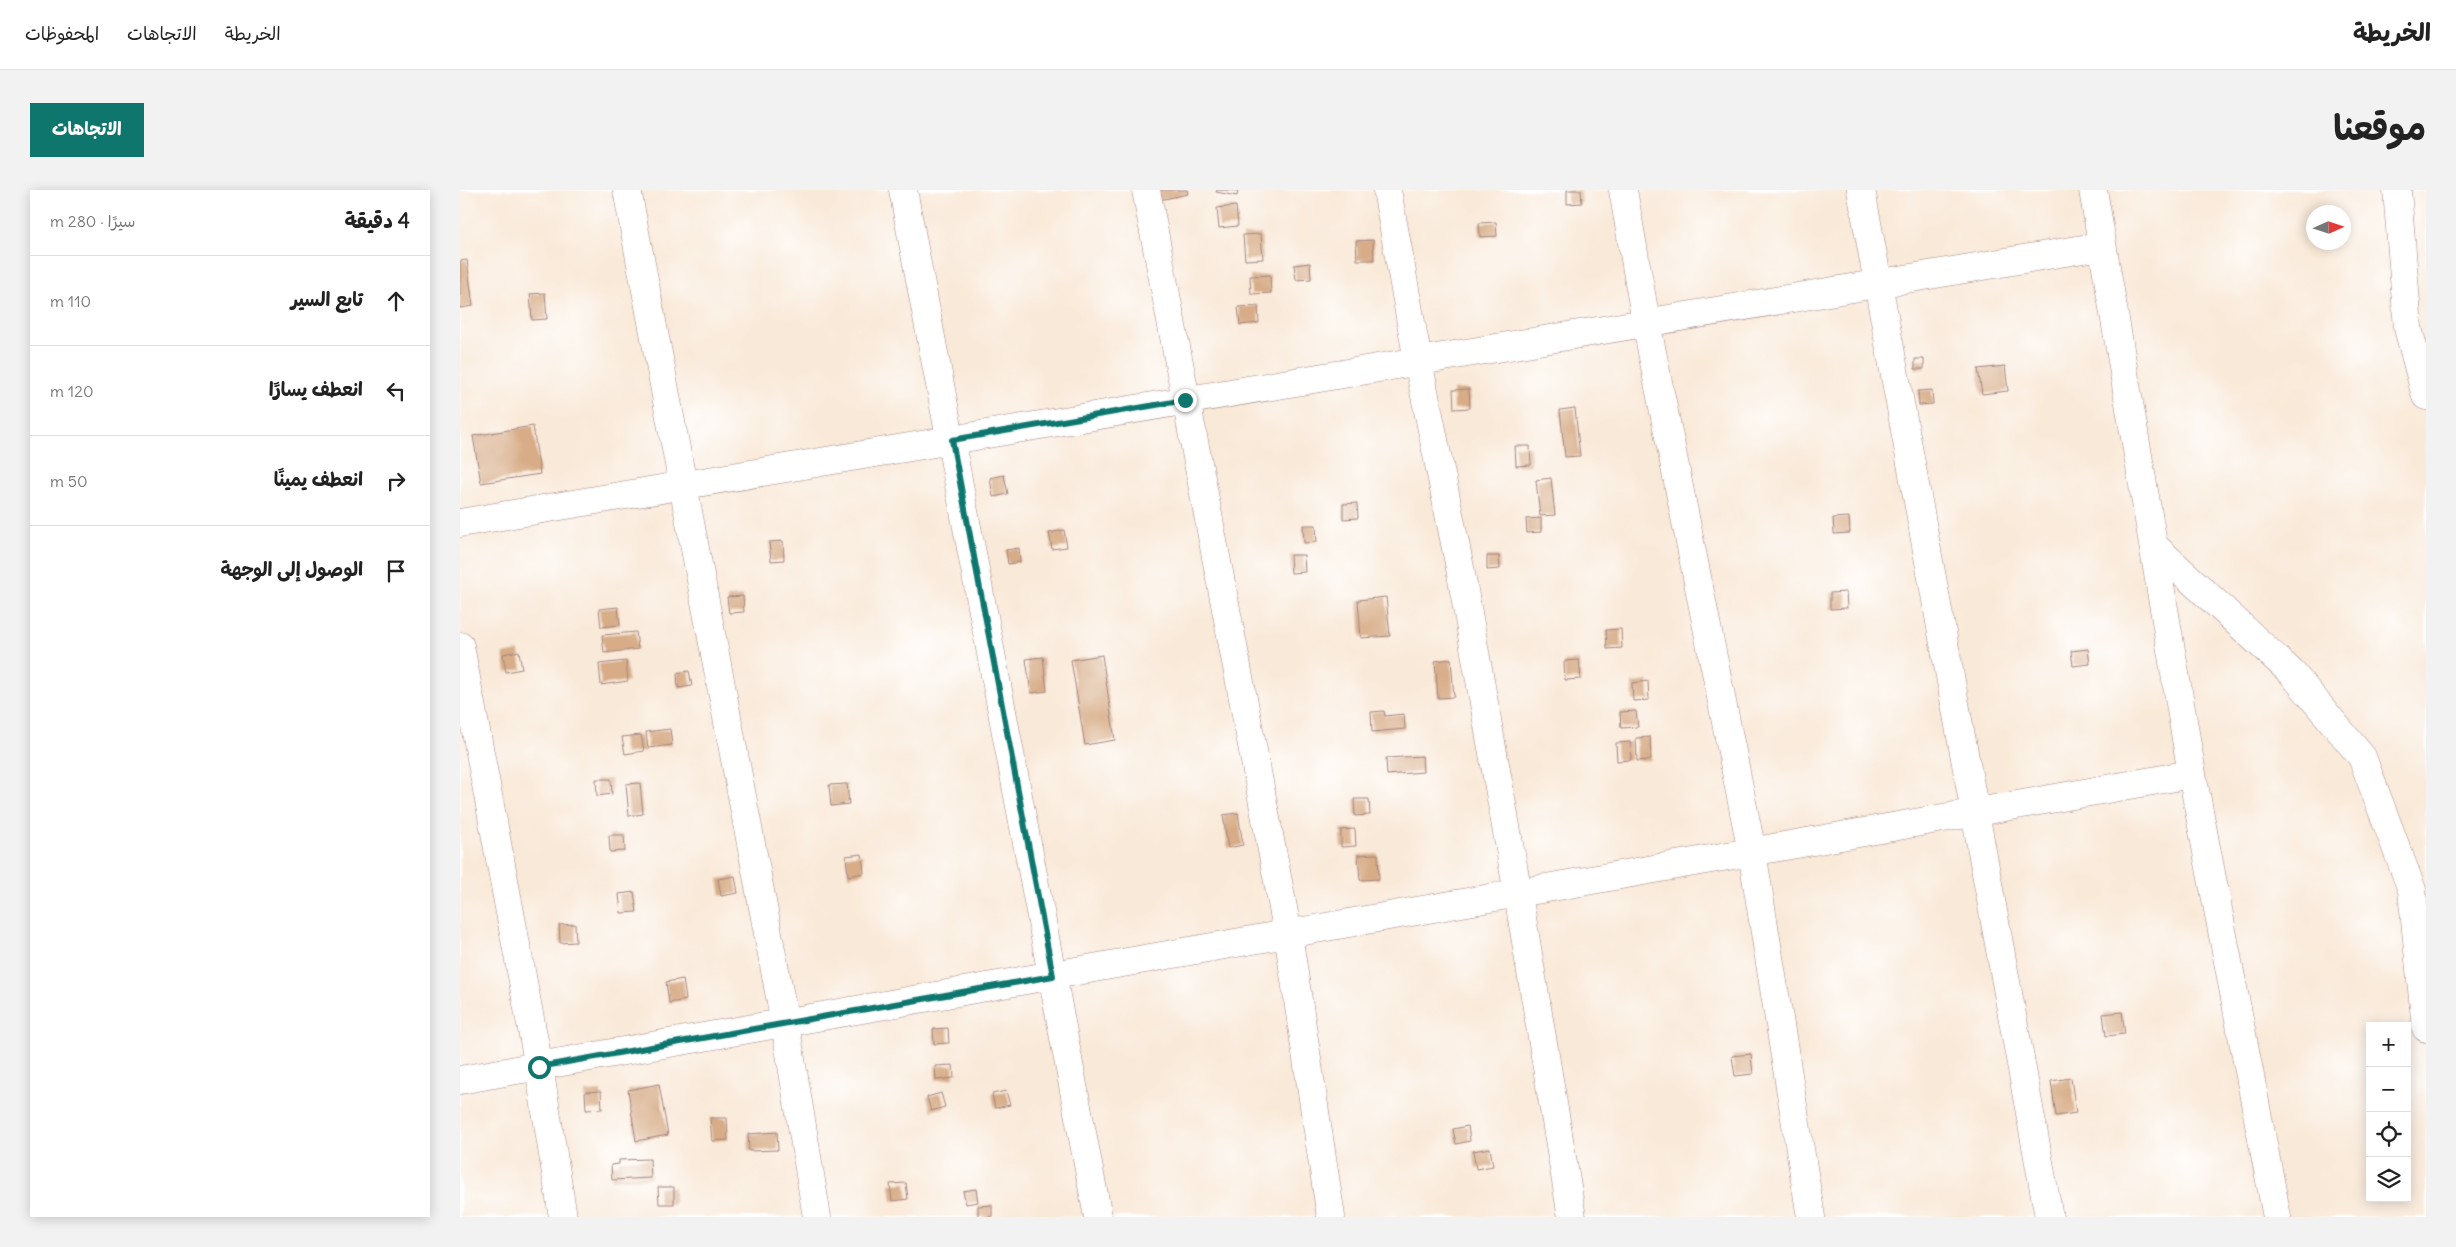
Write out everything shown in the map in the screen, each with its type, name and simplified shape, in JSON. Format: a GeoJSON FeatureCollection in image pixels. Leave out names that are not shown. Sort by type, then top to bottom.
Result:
{"type":"FeatureCollection","features":[{"type":"Feature","properties":{"kind":"street"},"geometry":{"type":"LineString","coordinates":[[627,190],[785,1023],[817,1217]]}},
{"type":"Feature","properties":{"kind":"street"},"geometry":{"type":"LineString","coordinates":[[903,190],[952,440],[1098,1217]]}},
{"type":"Feature","properties":{"kind":"street"},"geometry":{"type":"LineString","coordinates":[[1146,190],[1288,934],[1331,1217]]}},
{"type":"Feature","properties":{"kind":"street"},"geometry":{"type":"LineString","coordinates":[[1387,190],[1418,360],[1460,568],[1518,894],[1572,1217]]}},
{"type":"Feature","properties":{"kind":"street"},"geometry":{"type":"LineString","coordinates":[[1623,190],[1646,322],[1752,852],[1811,1217]]}},
{"type":"Feature","properties":{"kind":"street"},"geometry":{"type":"LineString","coordinates":[[1861,190],[2049,1217]]}},
{"type":"Feature","properties":{"kind":"street"},"geometry":{"type":"LineString","coordinates":[[2093,190],[2192,774],[2277,1217]]}},
{"type":"Feature","properties":{"kind":"street"},"geometry":{"type":"LineString","coordinates":[[2397,190],[2408,328],[2426,396]]}},
{"type":"Feature","properties":{"kind":"street"},"geometry":{"type":"LineString","coordinates":[[460,523],[2101,246]]}},
{"type":"Feature","properties":{"kind":"street"},"geometry":{"type":"LineString","coordinates":[[2153,545],[2292,673],[2362,757],[2419,890],[2426,1028]]}},
{"type":"Feature","properties":{"kind":"street"},"geometry":{"type":"LineString","coordinates":[[460,646],[539,1067],[563,1217]]}},
{"type":"Feature","properties":{"kind":"street"},"geometry":{"type":"LineString","coordinates":[[460,1080],[2192,774]]}},
{"type":"Feature","properties":{"kind":"building"},"geometry":{"type":"Polygon","coordinates":[[[1148,190],[1187,190],[1188,194],[1150,202],[1148,190]]]}},
{"type":"Feature","properties":{"kind":"building"},"geometry":{"type":"Polygon","coordinates":[[[1217,190],[1238,190],[1237,196],[1216,192],[1217,190]]]}},
{"type":"Feature","properties":{"kind":"building"},"geometry":{"type":"Polygon","coordinates":[[[1567,190],[1581,190],[1582,203],[1567,204],[1567,190]]]}},
{"type":"Feature","properties":{"kind":"building"},"geometry":{"type":"Polygon","coordinates":[[[1236,206],[1238,226],[1219,228],[1217,208],[1236,206]]]}},
{"type":"Feature","properties":{"kind":"building"},"geometry":{"type":"Polygon","coordinates":[[[1496,222],[1497,236],[1480,237],[1479,223],[1496,222]]]}},
{"type":"Feature","properties":{"kind":"building"},"geometry":{"type":"Polygon","coordinates":[[[1261,234],[1263,259],[1245,260],[1243,235],[1261,234]]]}},
{"type":"Feature","properties":{"kind":"building"},"geometry":{"type":"Polygon","coordinates":[[[1373,240],[1374,260],[1357,260],[1356,241],[1373,240]]]}},
{"type":"Feature","properties":{"kind":"building"},"geometry":{"type":"Polygon","coordinates":[[[467,260],[473,306],[460,308],[460,261],[467,260]]]}},
{"type":"Feature","properties":{"kind":"building"},"geometry":{"type":"Polygon","coordinates":[[[1310,263],[1311,279],[1296,280],[1294,265],[1310,263]]]}},
{"type":"Feature","properties":{"kind":"building"},"geometry":{"type":"Polygon","coordinates":[[[1270,275],[1271,293],[1251,294],[1250,276],[1270,275]]]}},
{"type":"Feature","properties":{"kind":"building"},"geometry":{"type":"Polygon","coordinates":[[[545,293],[547,319],[532,320],[530,294],[545,293]]]}},
{"type":"Feature","properties":{"kind":"building"},"geometry":{"type":"Polygon","coordinates":[[[1258,306],[1259,323],[1240,325],[1238,307],[1258,306]]]}},
{"type":"Feature","properties":{"kind":"building"},"geometry":{"type":"Polygon","coordinates":[[[1915,359],[1924,359],[1924,369],[1915,369],[1915,359]]]}},
{"type":"Feature","properties":{"kind":"building"},"geometry":{"type":"Polygon","coordinates":[[[2005,366],[2008,391],[1982,394],[1978,369],[2005,366]]]}},
{"type":"Feature","properties":{"kind":"building"},"geometry":{"type":"Polygon","coordinates":[[[1469,389],[1470,408],[1454,409],[1453,390],[1469,389]]]}},
{"type":"Feature","properties":{"kind":"building"},"geometry":{"type":"Polygon","coordinates":[[[1932,390],[1933,404],[1919,405],[1918,391],[1932,390]]]}},
{"type":"Feature","properties":{"kind":"building"},"geometry":{"type":"Polygon","coordinates":[[[1575,408],[1580,456],[1565,457],[1560,410],[1575,408]]]}},
{"type":"Feature","properties":{"kind":"building"},"geometry":{"type":"Polygon","coordinates":[[[533,426],[540,474],[481,483],[473,436],[533,426]]]}},
{"type":"Feature","properties":{"kind":"building"},"geometry":{"type":"Polygon","coordinates":[[[1515,446],[1530,446],[1531,465],[1516,466],[1515,446]]]}},
{"type":"Feature","properties":{"kind":"building"},"geometry":{"type":"Polygon","coordinates":[[[1004,475],[1008,494],[993,497],[990,478],[1004,475]]]}},
{"type":"Feature","properties":{"kind":"building"},"geometry":{"type":"Polygon","coordinates":[[[1551,478],[1555,515],[1540,516],[1536,480],[1551,478]]]}},
{"type":"Feature","properties":{"kind":"building"},"geometry":{"type":"Polygon","coordinates":[[[1357,503],[1358,518],[1343,519],[1343,504],[1357,503]]]}},
{"type":"Feature","properties":{"kind":"building"},"geometry":{"type":"Polygon","coordinates":[[[1849,517],[1850,533],[1834,534],[1833,518],[1849,517]]]}},
{"type":"Feature","properties":{"kind":"building"},"geometry":{"type":"Polygon","coordinates":[[[1541,518],[1541,532],[1527,533],[1526,519],[1541,518]]]}},
{"type":"Feature","properties":{"kind":"building"},"geometry":{"type":"Polygon","coordinates":[[[1303,525],[1316,525],[1317,542],[1304,543],[1303,525]]]}},
{"type":"Feature","properties":{"kind":"building"},"geometry":{"type":"Polygon","coordinates":[[[1064,530],[1067,547],[1052,549],[1049,533],[1064,530]]]}},
{"type":"Feature","properties":{"kind":"building"},"geometry":{"type":"Polygon","coordinates":[[[783,541],[784,560],[771,561],[769,542],[783,541]]]}},
{"type":"Feature","properties":{"kind":"building"},"geometry":{"type":"Polygon","coordinates":[[[1019,548],[1020,562],[1008,564],[1006,550],[1019,548]]]}},
{"type":"Feature","properties":{"kind":"building"},"geometry":{"type":"Polygon","coordinates":[[[1290,555],[1304,555],[1305,572],[1291,573],[1290,555]]]}},
{"type":"Feature","properties":{"kind":"building"},"geometry":{"type":"Polygon","coordinates":[[[1487,556],[1499,556],[1500,569],[1487,570],[1487,556]]]}},
{"type":"Feature","properties":{"kind":"building"},"geometry":{"type":"Polygon","coordinates":[[[1846,592],[1847,608],[1830,609],[1830,593],[1846,592]]]}},
{"type":"Feature","properties":{"kind":"building"},"geometry":{"type":"Polygon","coordinates":[[[743,596],[744,612],[729,613],[727,597],[743,596]]]}},
{"type":"Feature","properties":{"kind":"building"},"geometry":{"type":"Polygon","coordinates":[[[1386,597],[1390,636],[1361,638],[1358,600],[1386,597]]]}},
{"type":"Feature","properties":{"kind":"building"},"geometry":{"type":"Polygon","coordinates":[[[618,607],[620,625],[601,627],[599,609],[618,607]]]}},
{"type":"Feature","properties":{"kind":"building"},"geometry":{"type":"Polygon","coordinates":[[[1621,629],[1622,648],[1607,649],[1606,630],[1621,629]]]}},
{"type":"Feature","properties":{"kind":"building"},"geometry":{"type":"Polygon","coordinates":[[[636,632],[638,649],[604,653],[602,635],[636,632]]]}},
{"type":"Feature","properties":{"kind":"building"},"geometry":{"type":"Polygon","coordinates":[[[2088,649],[2090,664],[2073,666],[2071,651],[2088,649]]]}},
{"type":"Feature","properties":{"kind":"building"},"geometry":{"type":"Polygon","coordinates":[[[519,651],[522,669],[506,672],[503,654],[519,651]]]}},
{"type":"Feature","properties":{"kind":"building"},"geometry":{"type":"Polygon","coordinates":[[[1102,655],[1115,740],[1085,745],[1071,660],[1102,655]]]}},
{"type":"Feature","properties":{"kind":"building"},"geometry":{"type":"Polygon","coordinates":[[[1043,657],[1047,691],[1031,693],[1026,659],[1043,657]]]}},
{"type":"Feature","properties":{"kind":"building"},"geometry":{"type":"Polygon","coordinates":[[[1451,659],[1454,697],[1438,698],[1435,661],[1451,659]]]}},
{"type":"Feature","properties":{"kind":"building"},"geometry":{"type":"Polygon","coordinates":[[[1579,660],[1581,679],[1565,680],[1564,661],[1579,660]]]}},
{"type":"Feature","properties":{"kind":"building"},"geometry":{"type":"Polygon","coordinates":[[[626,661],[628,681],[601,685],[599,664],[626,661]]]}},
{"type":"Feature","properties":{"kind":"building"},"geometry":{"type":"Polygon","coordinates":[[[689,671],[692,686],[678,688],[677,673],[689,671]]]}},
{"type":"Feature","properties":{"kind":"building"},"geometry":{"type":"Polygon","coordinates":[[[1648,681],[1649,700],[1633,701],[1632,683],[1648,681]]]}},
{"type":"Feature","properties":{"kind":"building"},"geometry":{"type":"Polygon","coordinates":[[[1384,711],[1385,716],[1404,714],[1405,729],[1372,732],[1371,712],[1384,711]]]}},
{"type":"Feature","properties":{"kind":"building"},"geometry":{"type":"Polygon","coordinates":[[[1636,711],[1638,727],[1621,728],[1620,712],[1636,711]]]}},
{"type":"Feature","properties":{"kind":"building"},"geometry":{"type":"Polygon","coordinates":[[[670,729],[672,745],[648,748],[646,732],[670,729]]]}},
{"type":"Feature","properties":{"kind":"building"},"geometry":{"type":"Polygon","coordinates":[[[641,735],[644,751],[625,754],[622,737],[641,735]]]}},
{"type":"Feature","properties":{"kind":"building"},"geometry":{"type":"Polygon","coordinates":[[[1650,737],[1651,760],[1637,761],[1636,738],[1650,737]]]}},
{"type":"Feature","properties":{"kind":"building"},"geometry":{"type":"Polygon","coordinates":[[[1630,742],[1631,760],[1617,761],[1616,743],[1630,742]]]}},
{"type":"Feature","properties":{"kind":"building"},"geometry":{"type":"Polygon","coordinates":[[[1422,756],[1423,772],[1387,775],[1386,758],[1422,756]]]}},
{"type":"Feature","properties":{"kind":"building"},"geometry":{"type":"Polygon","coordinates":[[[596,779],[611,779],[612,794],[597,796],[596,779]]]}},
{"type":"Feature","properties":{"kind":"building"},"geometry":{"type":"Polygon","coordinates":[[[640,783],[643,814],[629,816],[626,784],[640,783]]]}},
{"type":"Feature","properties":{"kind":"building"},"geometry":{"type":"Polygon","coordinates":[[[847,784],[849,804],[831,806],[829,785],[847,784]]]}},
{"type":"Feature","properties":{"kind":"building"},"geometry":{"type":"Polygon","coordinates":[[[1354,799],[1369,799],[1370,815],[1355,816],[1354,799]]]}},
{"type":"Feature","properties":{"kind":"building"},"geometry":{"type":"Polygon","coordinates":[[[1238,813],[1243,845],[1228,848],[1223,815],[1238,813]]]}},
{"type":"Feature","properties":{"kind":"building"},"geometry":{"type":"Polygon","coordinates":[[[1355,829],[1356,846],[1341,847],[1341,830],[1355,829]]]}},
{"type":"Feature","properties":{"kind":"building"},"geometry":{"type":"Polygon","coordinates":[[[609,835],[624,835],[625,851],[610,852],[609,835]]]}},
{"type":"Feature","properties":{"kind":"building"},"geometry":{"type":"Polygon","coordinates":[[[862,854],[864,873],[848,876],[846,856],[862,854]]]}},
{"type":"Feature","properties":{"kind":"building"},"geometry":{"type":"Polygon","coordinates":[[[1378,854],[1379,879],[1360,880],[1358,855],[1378,854]]]}},
{"type":"Feature","properties":{"kind":"building"},"geometry":{"type":"Polygon","coordinates":[[[735,876],[738,893],[721,896],[718,879],[735,876]]]}},
{"type":"Feature","properties":{"kind":"building"},"geometry":{"type":"Polygon","coordinates":[[[634,892],[637,912],[621,913],[619,894],[634,892]]]}},
{"type":"Feature","properties":{"kind":"building"},"geometry":{"type":"Polygon","coordinates":[[[575,924],[576,942],[560,943],[559,925],[575,924]]]}},
{"type":"Feature","properties":{"kind":"building"},"geometry":{"type":"Polygon","coordinates":[[[683,979],[686,1000],[669,1003],[666,982],[683,979]]]}},
{"type":"Feature","properties":{"kind":"building"},"geometry":{"type":"Polygon","coordinates":[[[2122,1012],[2125,1034],[2106,1036],[2103,1014],[2122,1012]]]}},
{"type":"Feature","properties":{"kind":"building"},"geometry":{"type":"Polygon","coordinates":[[[948,1028],[949,1043],[934,1044],[933,1029],[948,1028]]]}},
{"type":"Feature","properties":{"kind":"building"},"geometry":{"type":"Polygon","coordinates":[[[1751,1054],[1753,1074],[1735,1076],[1732,1056],[1751,1054]]]}},
{"type":"Feature","properties":{"kind":"building"},"geometry":{"type":"Polygon","coordinates":[[[953,1065],[954,1078],[936,1080],[935,1066],[953,1065]]]}},
{"type":"Feature","properties":{"kind":"building"},"geometry":{"type":"Polygon","coordinates":[[[2071,1078],[2076,1113],[2056,1116],[2051,1081],[2071,1078]]]}},
{"type":"Feature","properties":{"kind":"building"},"geometry":{"type":"Polygon","coordinates":[[[659,1084],[668,1135],[636,1141],[628,1090],[659,1084]]]}},
{"type":"Feature","properties":{"kind":"building"},"geometry":{"type":"Polygon","coordinates":[[[601,1091],[602,1109],[586,1110],[585,1092],[601,1091]]]}},
{"type":"Feature","properties":{"kind":"building"},"geometry":{"type":"Polygon","coordinates":[[[1006,1091],[1010,1105],[995,1108],[992,1094],[1006,1091]]]}},
{"type":"Feature","properties":{"kind":"building"},"geometry":{"type":"Polygon","coordinates":[[[941,1093],[945,1107],[931,1111],[927,1097],[941,1093]]]}},
{"type":"Feature","properties":{"kind":"building"},"geometry":{"type":"Polygon","coordinates":[[[710,1118],[727,1118],[728,1140],[712,1141],[710,1118]]]}},
{"type":"Feature","properties":{"kind":"building"},"geometry":{"type":"Polygon","coordinates":[[[1468,1126],[1470,1141],[1456,1144],[1453,1129],[1468,1126]]]}},
{"type":"Feature","properties":{"kind":"building"},"geometry":{"type":"Polygon","coordinates":[[[777,1132],[778,1150],[749,1151],[748,1134],[777,1132]]]}},
{"type":"Feature","properties":{"kind":"building"},"geometry":{"type":"Polygon","coordinates":[[[1490,1148],[1493,1166],[1476,1169],[1473,1151],[1490,1148]]]}},
{"type":"Feature","properties":{"kind":"building"},"geometry":{"type":"Polygon","coordinates":[[[650,1159],[651,1178],[612,1180],[611,1165],[619,1164],[619,1160],[650,1159]]]}},
{"type":"Feature","properties":{"kind":"building"},"geometry":{"type":"Polygon","coordinates":[[[906,1183],[908,1199],[892,1201],[890,1184],[906,1183]]]}},
{"type":"Feature","properties":{"kind":"building"},"geometry":{"type":"Polygon","coordinates":[[[658,1187],[674,1187],[674,1204],[659,1204],[658,1187]]]}},
{"type":"Feature","properties":{"kind":"building"},"geometry":{"type":"Polygon","coordinates":[[[976,1189],[978,1202],[966,1204],[963,1191],[976,1189]]]}},
{"type":"Feature","properties":{"kind":"building"},"geometry":{"type":"Polygon","coordinates":[[[992,1205],[992,1217],[978,1217],[978,1206],[992,1205]]]}},
{"type":"Feature","properties":{"kind":"route"},"geometry":{"type":"LineString","coordinates":[[539,1067],[1053,976],[952,440],[1185,400]]}}]}
